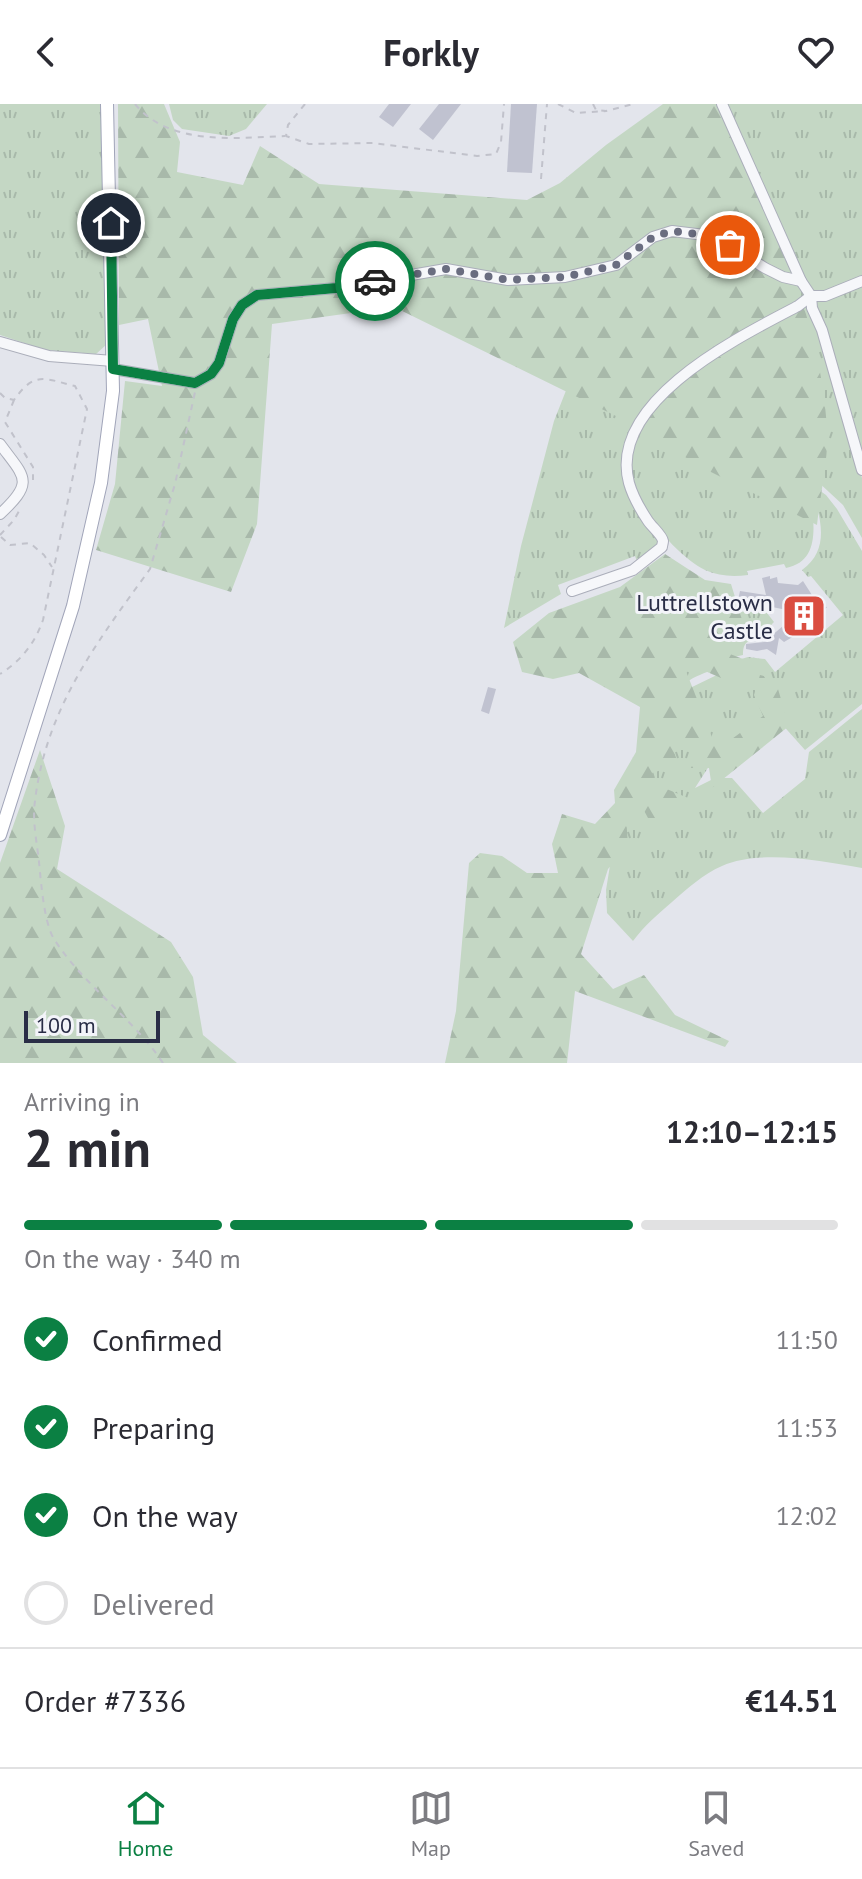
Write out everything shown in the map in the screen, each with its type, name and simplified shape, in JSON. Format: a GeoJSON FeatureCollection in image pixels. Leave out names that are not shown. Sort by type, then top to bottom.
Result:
{"type":"FeatureCollection","features":[{"type":"Feature","properties":{"kind":"main road"},"geometry":{"type":"LineString","coordinates":[[0,835],[85,564],[108,436],[113,365],[107,104]]}},
{"type":"Feature","properties":{"kind":"street"},"geometry":{"type":"LineString","coordinates":[[722,104],[801,281],[811,296],[812,308],[822,330],[862,470]]}},
{"type":"Feature","properties":{"kind":"street"},"geometry":{"type":"LineString","coordinates":[[0,342],[49,356],[113,365],[195,383],[211,374],[219,363],[233,319],[242,305],[257,295],[336,288],[446,269],[508,280],[565,277],[616,265],[653,237],[672,231],[713,236],[765,268],[801,281]]}},
{"type":"Feature","properties":{"kind":"street"},"geometry":{"type":"LineString","coordinates":[[572,591],[633,570],[662,547],[662,538],[639,507],[628,479],[627,464],[631,440],[642,419],[672,385],[708,356],[811,296],[825,296],[862,281]]}},
{"type":"Feature","properties":{"kind":"street"},"geometry":{"type":"LineString","coordinates":[[0,444],[20,467],[22,480],[18,496],[0,514]]}},
{"type":"Feature","properties":{"kind":"path"},"geometry":{"type":"LineString","coordinates":[[135,104],[158,124],[188,133],[222,138],[286,136],[309,144],[373,143],[477,156],[496,154],[501,142],[504,104]]}},
{"type":"Feature","properties":{"kind":"path"},"geometry":{"type":"LineString","coordinates":[[286,136],[288,125],[305,104]]}},
{"type":"Feature","properties":{"kind":"path"},"geometry":{"type":"LineString","coordinates":[[541,179],[547,104]]}},
{"type":"Feature","properties":{"kind":"path"},"geometry":{"type":"LineString","coordinates":[[558,104],[576,113],[606,111],[633,104]]}},
{"type":"Feature","properties":{"kind":"path"},"geometry":{"type":"LineString","coordinates":[[593,104],[596,110],[606,111]]}},
{"type":"Feature","properties":{"kind":"path"},"geometry":{"type":"LineString","coordinates":[[0,393],[14,400],[33,380],[51,379],[75,386],[87,409],[52,569],[51,589],[39,632],[19,661],[0,674]]}},
{"type":"Feature","properties":{"kind":"path"},"geometry":{"type":"LineString","coordinates":[[163,1063],[147,1040],[93,987],[52,937],[41,884],[34,803],[45,750],[80,666],[150,569],[157,552],[190,421],[195,383]]}},
{"type":"Feature","properties":{"kind":"path"},"geometry":{"type":"LineString","coordinates":[[0,536],[10,545],[30,543],[44,555],[52,569]]}},
{"type":"Feature","properties":{"kind":"green space"},"geometry":{"type":"Polygon","coordinates":[[[0,104],[106,104],[106,345],[96,354],[45,350],[0,335],[0,104]]]}},
{"type":"Feature","properties":{"kind":"green space"},"geometry":{"type":"Polygon","coordinates":[[[118,104],[164,104],[180,142],[177,172],[243,185],[260,146],[319,184],[527,200],[560,183],[663,104],[719,104],[788,261],[814,343],[827,428],[826,464],[817,525],[705,469],[620,418],[394,307],[272,324],[257,524],[231,592],[96,550],[115,484],[125,381],[162,386],[148,319],[119,325],[118,104]]]}},
{"type":"Feature","properties":{"kind":"green space"},"geometry":{"type":"Polygon","coordinates":[[[169,104],[267,104],[246,129],[229,136],[182,129],[173,120],[169,104]]]}},
{"type":"Feature","properties":{"kind":"green space"},"geometry":{"type":"Polygon","coordinates":[[[719,104],[862,104],[862,453],[829,360],[862,478],[862,538],[843,505],[816,480],[719,104]]]}},
{"type":"Feature","properties":{"kind":"green space"},"geometry":{"type":"Polygon","coordinates":[[[567,388],[651,404],[625,474],[660,542],[638,564],[635,556],[558,585],[561,594],[504,628],[521,546],[554,421],[567,388]]]}},
{"type":"Feature","properties":{"kind":"green space"},"geometry":{"type":"Polygon","coordinates":[[[646,420],[813,517],[812,542],[806,556],[786,568],[784,564],[736,576],[705,570],[684,556],[662,534],[644,509],[634,486],[634,452],[646,420]]]}},
{"type":"Feature","properties":{"kind":"green space"},"geometry":{"type":"Polygon","coordinates":[[[809,483],[826,495],[837,509],[862,551],[862,704],[805,750],[771,712],[711,763],[695,788],[715,778],[732,778],[763,813],[805,779],[809,752],[862,709],[862,868],[791,858],[737,861],[715,869],[696,882],[633,941],[607,913],[606,890],[612,853],[610,819],[690,688],[748,657],[765,659],[775,672],[843,615],[811,576],[808,577],[802,570],[818,551],[821,529],[809,483]]]}},
{"type":"Feature","properties":{"kind":"green space"},"geometry":{"type":"Polygon","coordinates":[[[665,554],[705,580],[731,584],[747,636],[719,641],[717,649],[743,659],[744,688],[682,661],[717,750],[763,716],[754,695],[760,675],[775,679],[789,726],[712,788],[709,768],[690,768],[687,760],[695,757],[693,744],[673,748],[677,761],[652,773],[657,785],[693,800],[657,833],[647,829],[648,818],[641,805],[626,815],[628,847],[608,869],[581,954],[613,989],[644,975],[675,1015],[729,1041],[725,1047],[575,991],[567,1063],[445,1063],[456,1011],[469,863],[480,853],[502,856],[527,873],[558,873],[552,844],[562,814],[595,824],[615,803],[614,790],[636,752],[640,707],[579,673],[553,679],[522,672],[513,642],[549,613],[620,587],[665,554]]]}},
{"type":"Feature","properties":{"kind":"green space"},"geometry":{"type":"Polygon","coordinates":[[[677,608],[767,613],[774,622],[761,636],[745,644],[743,655],[696,676],[682,686],[677,608]]]}},
{"type":"Feature","properties":{"kind":"green space"},"geometry":{"type":"Polygon","coordinates":[[[40,750],[65,826],[57,869],[171,942],[193,977],[203,1035],[237,1063],[0,1063],[0,863],[40,750]]]}},
{"type":"Feature","properties":{"kind":"building"},"geometry":{"type":"Polygon","coordinates":[[[389,104],[411,104],[393,127],[379,117],[389,104]]]}},
{"type":"Feature","properties":{"kind":"building"},"geometry":{"type":"Polygon","coordinates":[[[439,104],[461,104],[433,140],[419,129],[439,104]]]}},
{"type":"Feature","properties":{"kind":"building"},"geometry":{"type":"Polygon","coordinates":[[[511,104],[537,104],[532,173],[507,172],[511,104]]]}},
{"type":"Feature","properties":{"kind":"building","name":"Luttrellstown Castle"},"geometry":{"type":"Polygon","coordinates":[[[770,576],[770,579],[777,577],[778,583],[798,585],[803,581],[819,606],[827,607],[821,614],[811,617],[814,620],[796,635],[784,642],[779,638],[776,655],[767,649],[746,649],[746,644],[764,642],[802,610],[738,600],[740,591],[766,595],[762,578],[770,576]]]}},
{"type":"Feature","properties":{"kind":"building"},"geometry":{"type":"Polygon","coordinates":[[[488,687],[496,689],[489,714],[481,711],[488,687]]]}},
{"type":"Feature","properties":{"kind":"way so far"},"geometry":{"type":"LineString","coordinates":[[375,281],[446,269],[508,280],[565,277],[616,265],[653,237],[672,231],[713,236],[730,245]]}},
{"type":"Feature","properties":{"kind":"place","name":"Luttrellstown Castle"},"geometry":{"type":"Point","coordinates":[804,616]}},
{"type":"Feature","properties":{"kind":"route"},"geometry":{"type":"LineString","coordinates":[[111,223],[113,369],[195,383],[211,374],[219,363],[233,319],[242,305],[257,295],[375,281]]}}]}
